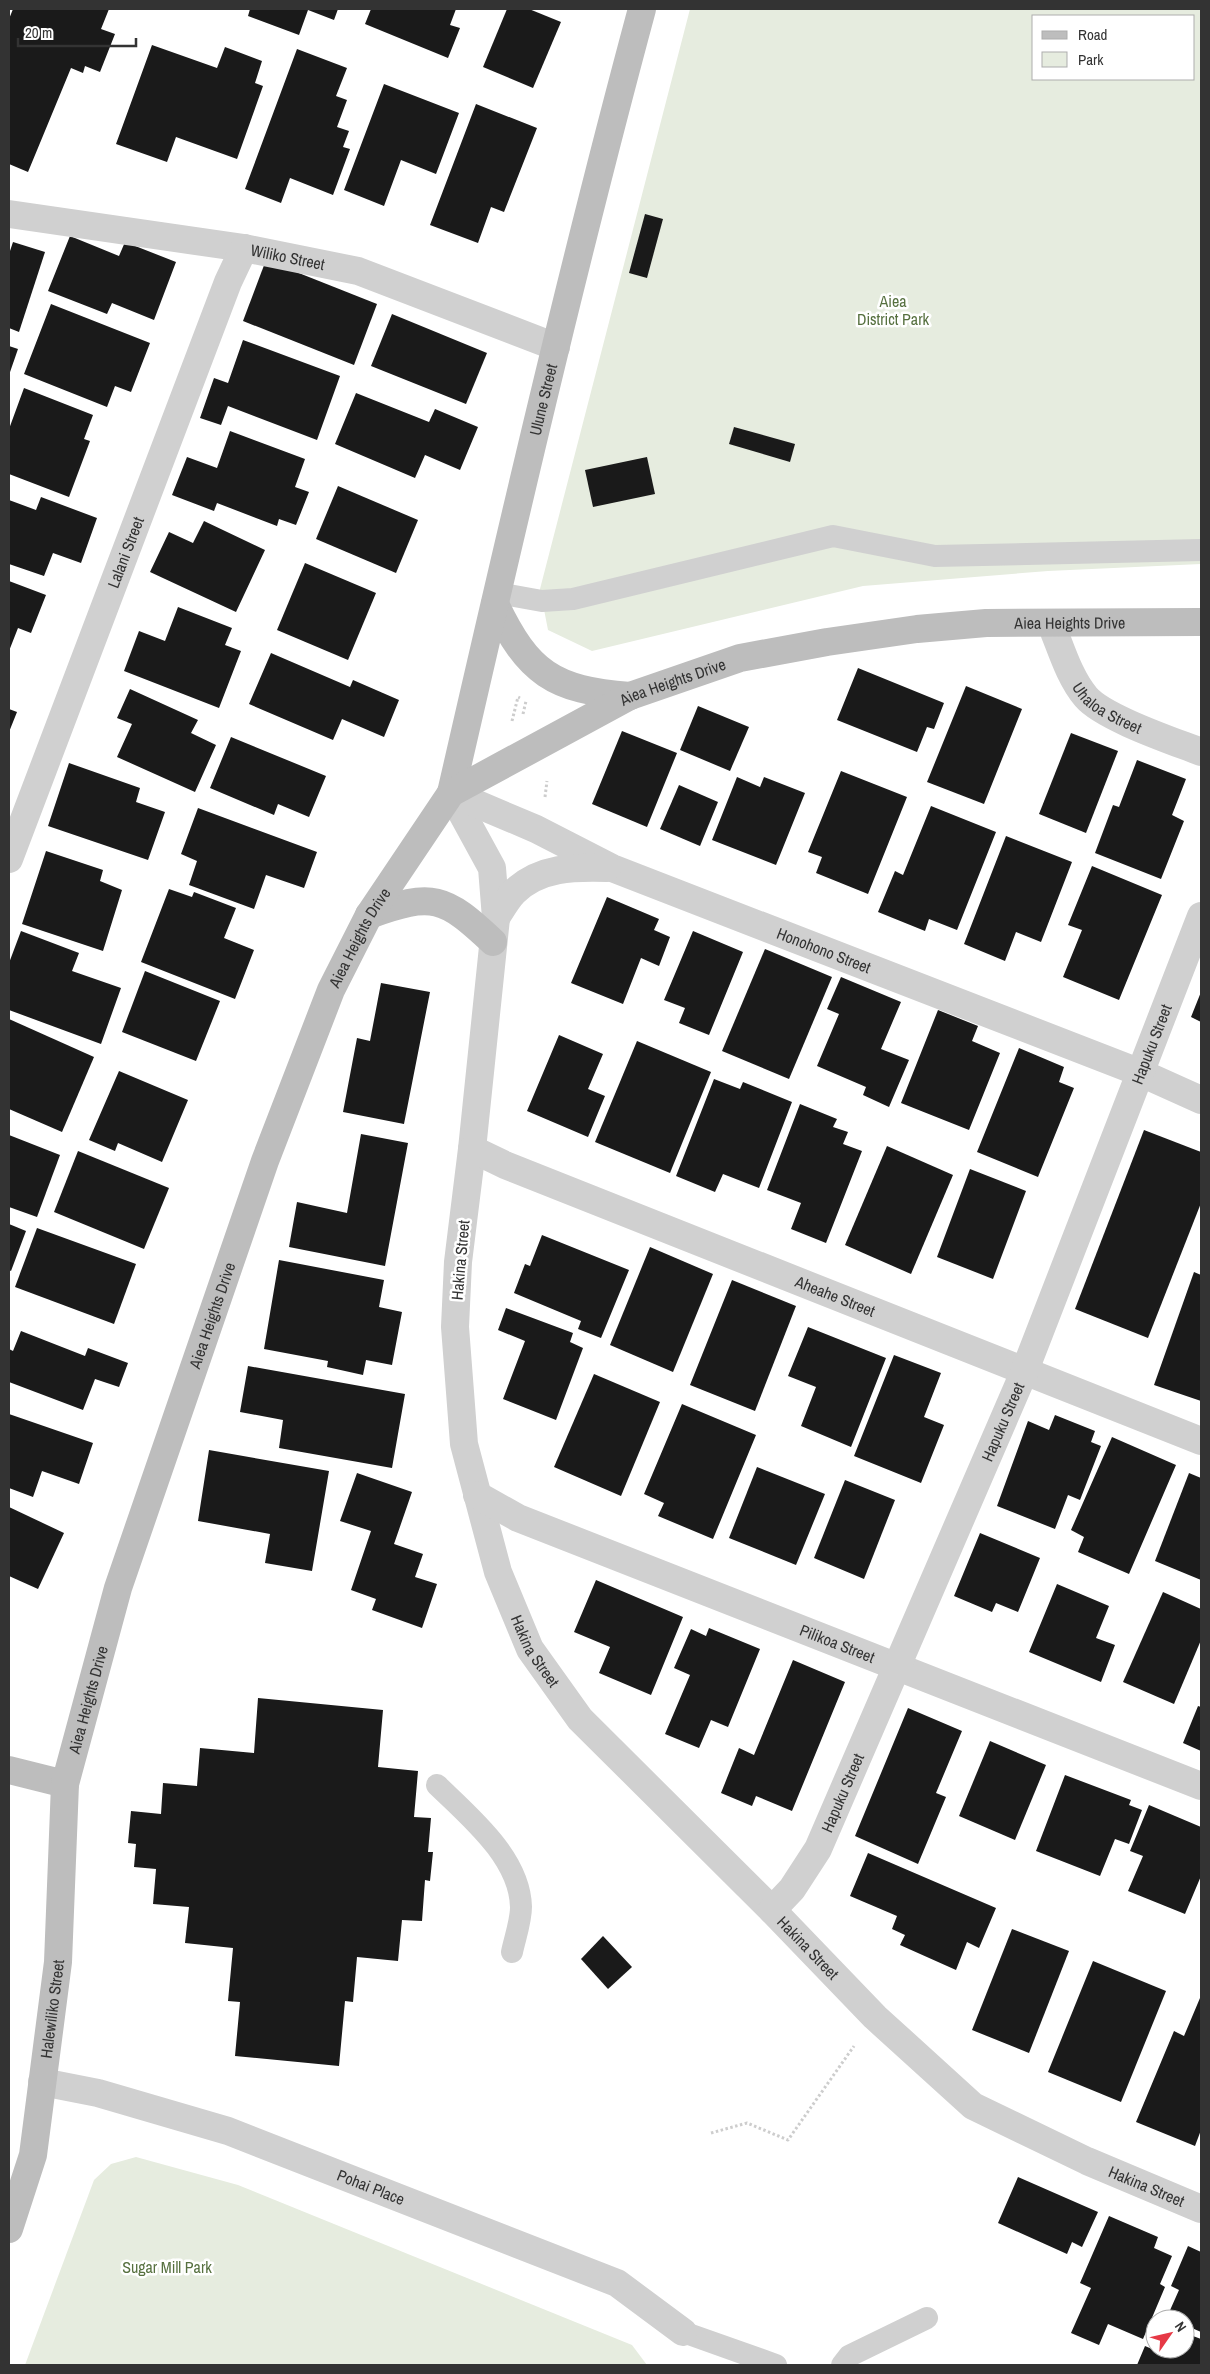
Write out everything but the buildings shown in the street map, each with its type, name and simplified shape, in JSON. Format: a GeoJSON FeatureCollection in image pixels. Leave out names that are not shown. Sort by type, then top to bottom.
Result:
{"type":"FeatureCollection","features":[{"type":"Feature","properties":{"kind":"street","name":"Ulune Street"},"geometry":{"type":"LineString","coordinates":[[451,793],[600,164],[642,9]]}},
{"type":"Feature","properties":{"kind":"street","name":"Wiliko Street"},"geometry":{"type":"LineString","coordinates":[[9,214],[244,248],[358,271],[556,347]]}},
{"type":"Feature","properties":{"kind":"street","name":"Lalani Street"},"geometry":{"type":"LineString","coordinates":[[9,859],[228,282],[244,248]]}},
{"type":"Feature","properties":{"kind":"street"},"geometry":{"type":"LineString","coordinates":[[496,598],[508,632],[522,652],[543,673],[567,686],[595,694],[630,696]]}},
{"type":"Feature","properties":{"kind":"street","name":"Aiea Heights Drive"},"geometry":{"type":"LineString","coordinates":[[65,1784],[118,1588],[265,1161],[331,990],[369,915],[451,793],[630,696],[740,658],[827,642],[916,629],[986,623],[1201,622]]}},
{"type":"Feature","properties":{"kind":"street","name":"Uhaloa Street"},"geometry":{"type":"LineString","coordinates":[[1051,624],[1072,675],[1086,697],[1102,711],[1201,752]]}},
{"type":"Feature","properties":{"kind":"street","name":"Honohono Street"},"geometry":{"type":"LineString","coordinates":[[451,793],[536,829],[612,868],[1141,1074],[1201,1100]]}},
{"type":"Feature","properties":{"kind":"street","name":"Hakina Street"},"geometry":{"type":"LineString","coordinates":[[451,793],[492,868],[495,930],[472,1150],[458,1262],[455,1327],[464,1444],[498,1572],[530,1649],[580,1719],[772,1910],[875,2017],[972,2106],[1088,2162],[1201,2209]]}},
{"type":"Feature","properties":{"kind":"street"},"geometry":{"type":"LineString","coordinates":[[369,915],[404,903],[429,901],[448,905],[469,920],[495,930],[514,892],[542,874],[571,867],[612,868]]}},
{"type":"Feature","properties":{"kind":"street","name":"Hapuku Street"},"geometry":{"type":"LineString","coordinates":[[772,1910],[792,1889],[818,1849],[898,1666],[1025,1370],[1201,916]]}},
{"type":"Feature","properties":{"kind":"street","name":"Aheahe Street"},"geometry":{"type":"LineString","coordinates":[[472,1150],[505,1165],[1201,1441]]}},
{"type":"Feature","properties":{"kind":"street","name":"Pilikoa Street"},"geometry":{"type":"LineString","coordinates":[[476,1495],[518,1518],[1201,1786]]}},
{"type":"Feature","properties":{"kind":"street"},"geometry":{"type":"LineString","coordinates":[[9,1770],[65,1784]]}},
{"type":"Feature","properties":{"kind":"street","name":"Halewiliko Street"},"geometry":{"type":"LineString","coordinates":[[9,2229],[33,2155],[58,1962],[65,1784]]}},
{"type":"Feature","properties":{"kind":"street","name":"Pohai Place"},"geometry":{"type":"LineString","coordinates":[[42,2082],[98,2093],[228,2130],[617,2283],[683,2332]]}},
{"type":"Feature","properties":{"kind":"lane"},"geometry":{"type":"LineString","coordinates":[[496,598],[573,599],[832,536],[935,556],[1201,550]]}},
{"type":"Feature","properties":{"kind":"lane"},"geometry":{"type":"LineString","coordinates":[[437,1786],[486,1832],[517,1880],[521,1908],[512,1952]]}},
{"type":"Feature","properties":{"kind":"lane"},"geometry":{"type":"LineString","coordinates":[[842,2365],[849,2356],[927,2318]]}},
{"type":"Feature","properties":{"kind":"lane"},"geometry":{"type":"LineString","coordinates":[[683,2332],[776,2365]]}},
{"type":"Feature","properties":{"kind":"path"},"geometry":{"type":"LineString","coordinates":[[504,721],[511,723],[518,697],[526,700]]}},
{"type":"Feature","properties":{"kind":"path"},"geometry":{"type":"LineString","coordinates":[[711,2133],[747,2123],[788,2140],[875,2017]]}},
{"type":"Feature","properties":{"kind":"green space","name":"Aiea District Park"},"geometry":{"type":"Polygon","coordinates":[[[690,9],[1201,9],[1201,564],[1048,571],[863,586],[592,651],[548,630],[540,589],[690,9]]]}},
{"type":"Feature","properties":{"kind":"green space","name":"Sugar Mill Park"},"geometry":{"type":"Polygon","coordinates":[[[136,2157],[238,2185],[632,2345],[647,2365],[25,2365],[94,2180],[111,2164],[136,2157]]]}}]}
